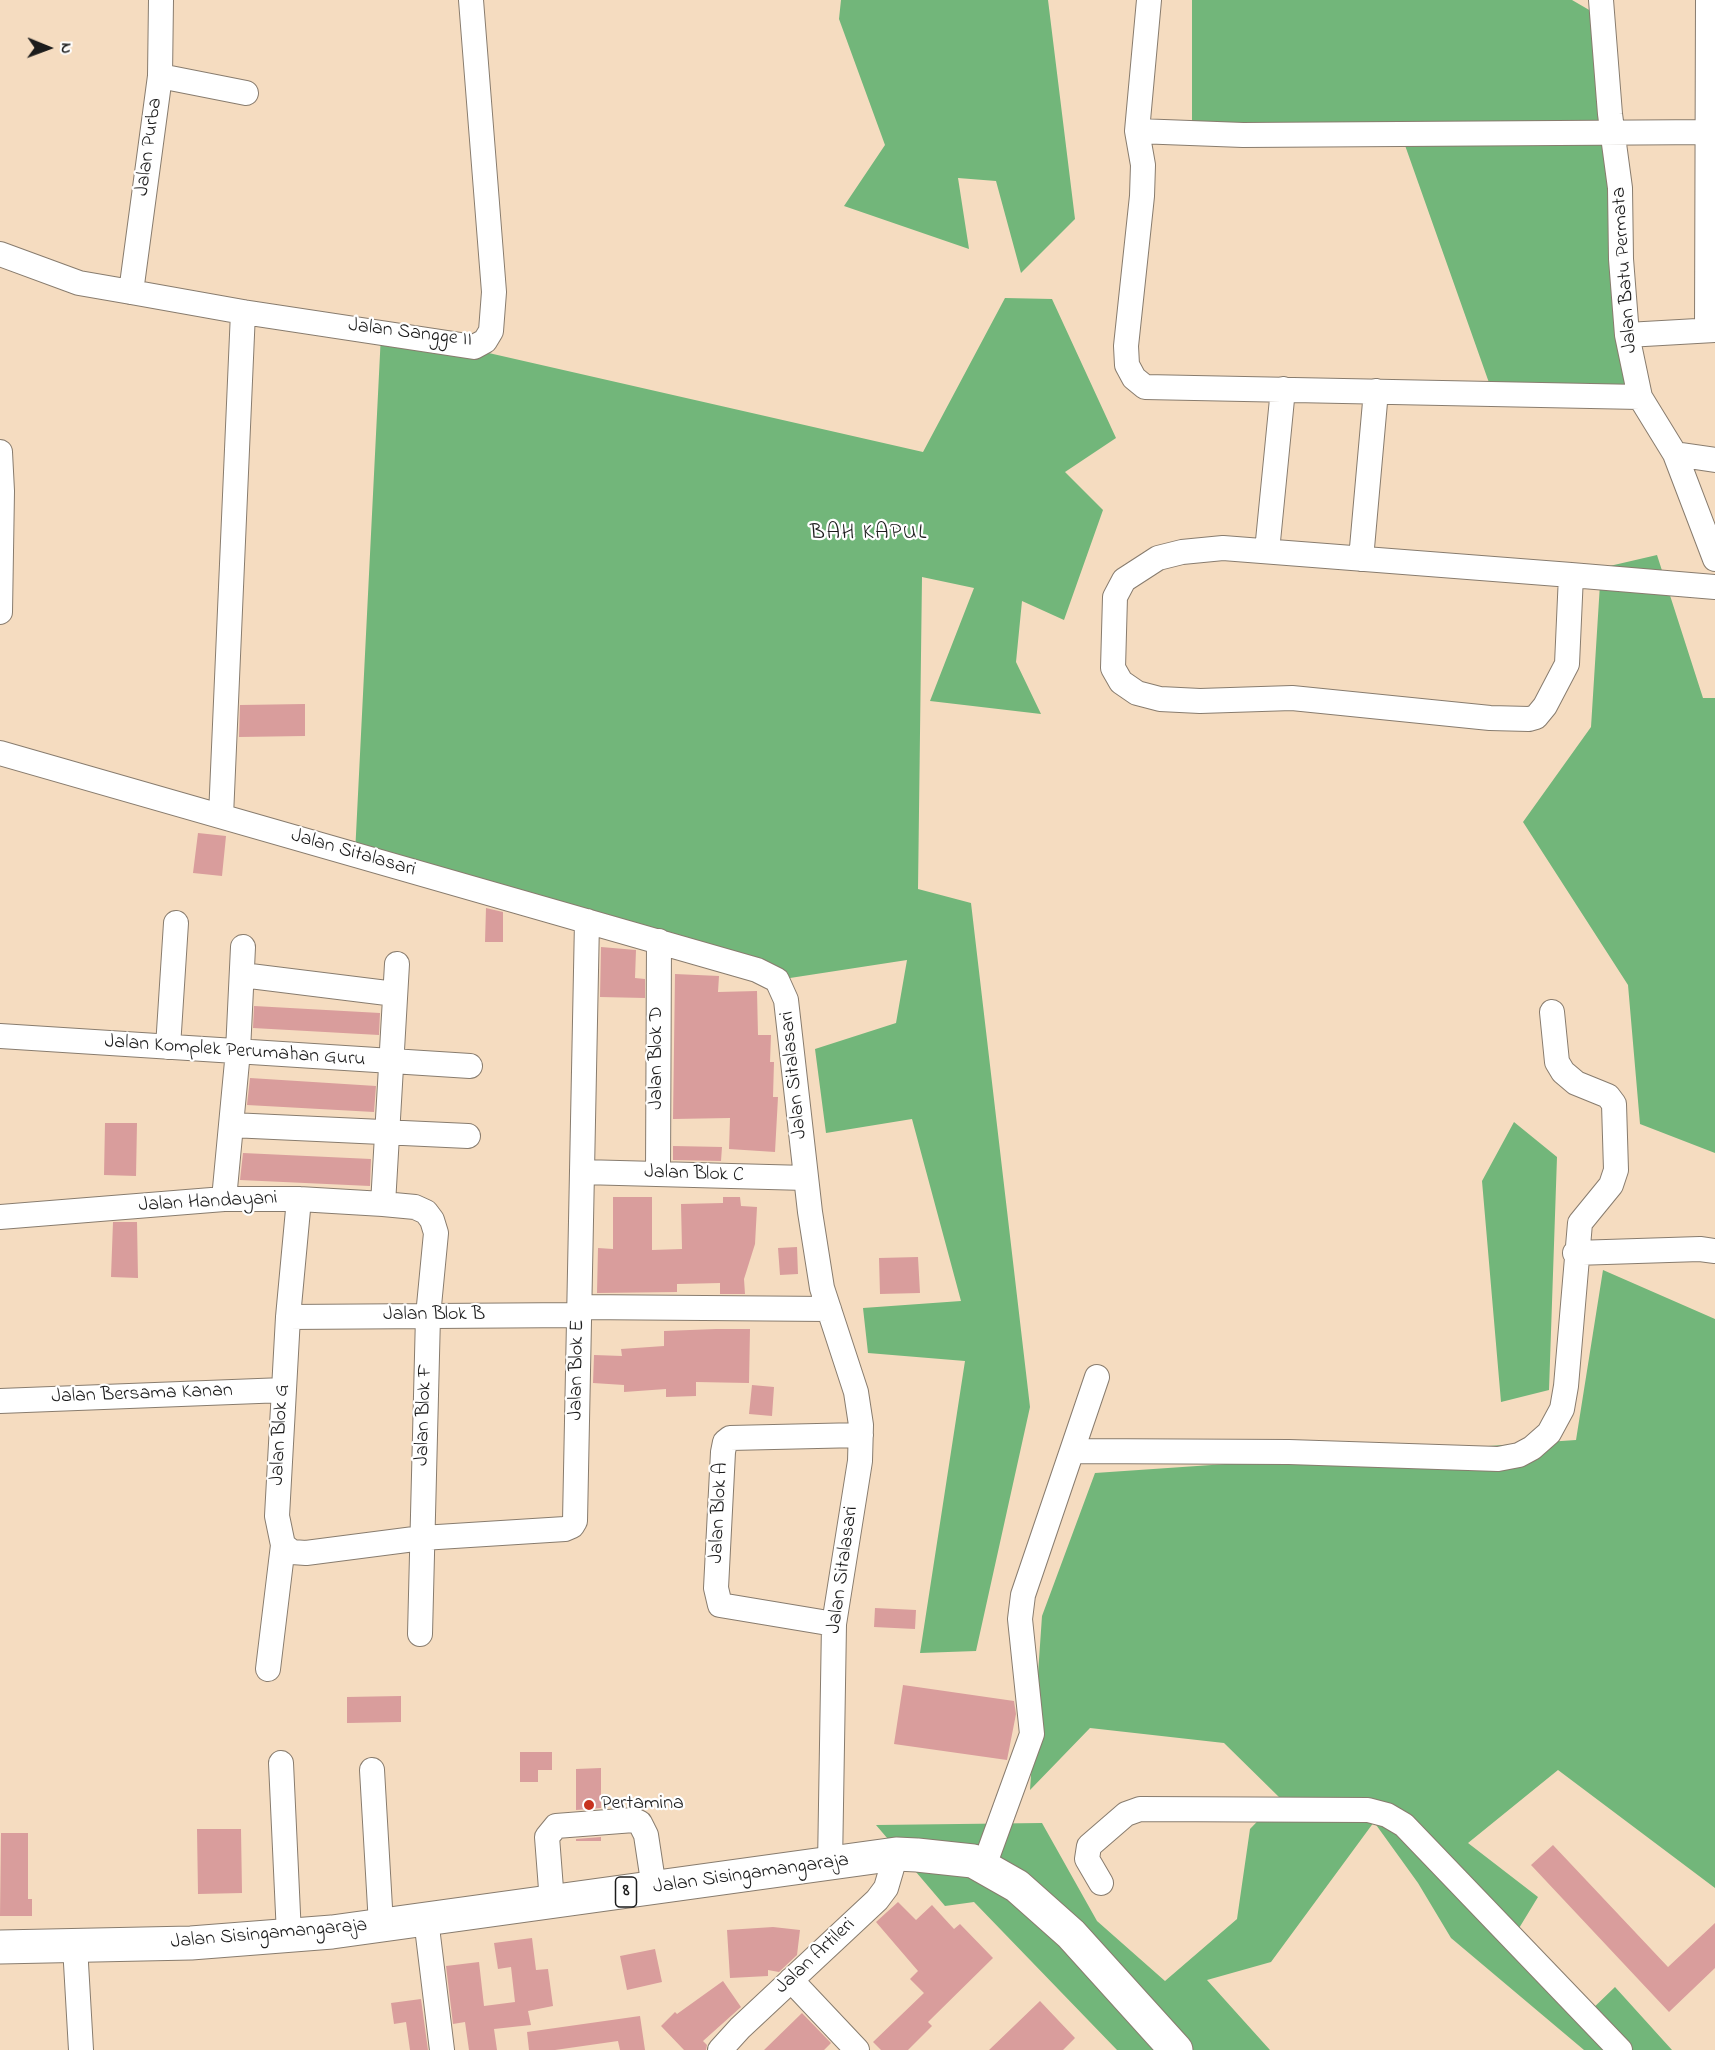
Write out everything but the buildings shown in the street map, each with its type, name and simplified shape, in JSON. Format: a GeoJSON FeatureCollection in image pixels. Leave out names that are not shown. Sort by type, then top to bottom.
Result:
{"type":"FeatureCollection","features":[{"type":"Feature","properties":{"kind":"highway","name":"Jalan Sisingamangaraja"},"geometry":{"type":"LineString","coordinates":[[0,1947],[191,1943],[289,1935],[426,1920],[896,1854],[974,1861],[1017,1886],[1071,1934],[1176,2050]]}},
{"type":"Feature","properties":{"kind":"street","name":"Jalan Purba"},"geometry":{"type":"LineString","coordinates":[[131,292],[160,76],[161,0]]}},
{"type":"Feature","properties":{"kind":"street","name":"Jalan Sangge II"},"geometry":{"type":"LineString","coordinates":[[0,254],[79,283],[243,312],[474,346],[485,341],[491,331],[493,283],[471,0]]}},
{"type":"Feature","properties":{"kind":"street"},"geometry":{"type":"LineString","coordinates":[[1149,0],[1137,131],[1143,165],[1142,196],[1126,346],[1127,365],[1134,378],[1146,387],[1640,397]]}},
{"type":"Feature","properties":{"kind":"street","name":"Jalan Batu Permata"},"geometry":{"type":"LineString","coordinates":[[1601,0],[1612,133],[1620,188],[1621,259],[1627,334],[1640,397],[1675,454],[1715,559]]}},
{"type":"Feature","properties":{"kind":"street"},"geometry":{"type":"LineString","coordinates":[[1627,334],[1711,330],[1712,53],[1708,0]]}},
{"type":"Feature","properties":{"kind":"street"},"geometry":{"type":"LineString","coordinates":[[160,76],[246,93]]}},
{"type":"Feature","properties":{"kind":"street"},"geometry":{"type":"LineString","coordinates":[[1137,131],[1243,135],[1712,132]]}},
{"type":"Feature","properties":{"kind":"street"},"geometry":{"type":"LineString","coordinates":[[221,816],[243,312]]}},
{"type":"Feature","properties":{"kind":"street"},"geometry":{"type":"LineString","coordinates":[[1267,551],[1283,389]]}},
{"type":"Feature","properties":{"kind":"street"},"geometry":{"type":"LineString","coordinates":[[1360,559],[1376,391]]}},
{"type":"Feature","properties":{"kind":"street"},"geometry":{"type":"LineString","coordinates":[[0,452],[0,612]]}},
{"type":"Feature","properties":{"kind":"street"},"geometry":{"type":"LineString","coordinates":[[1675,454],[1715,460]]}},
{"type":"Feature","properties":{"kind":"street"},"geometry":{"type":"LineString","coordinates":[[1571,575],[1567,664],[1545,706],[1536,717],[1529,719],[1292,698],[1200,701],[1160,699],[1137,693],[1121,682],[1113,668],[1112,633],[1115,597],[1124,580],[1158,558],[1182,552],[1223,548],[1571,575],[1715,587]]}},
{"type":"Feature","properties":{"kind":"street","name":"Jalan Sitalasari"},"geometry":{"type":"LineString","coordinates":[[0,753],[758,970],[777,980],[786,1000],[806,1178],[822,1288],[856,1392],[861,1435],[860,1461],[834,1624],[830,1864]]}},
{"type":"Feature","properties":{"kind":"street","name":"Jalan Blok E"},"geometry":{"type":"LineString","coordinates":[[283,1545],[292,1552],[306,1553],[422,1538],[565,1529],[572,1526],[575,1521],[586,921]]}},
{"type":"Feature","properties":{"kind":"street"},"geometry":{"type":"LineString","coordinates":[[168,1047],[176,923]]}},
{"type":"Feature","properties":{"kind":"street","name":"Jalan Blok D"},"geometry":{"type":"LineString","coordinates":[[658,941],[658,1174]]}},
{"type":"Feature","properties":{"kind":"street"},"geometry":{"type":"LineString","coordinates":[[224,1199],[238,1051],[243,947]]}},
{"type":"Feature","properties":{"kind":"street"},"geometry":{"type":"LineString","coordinates":[[383,1204],[389,1133],[397,964]]}},
{"type":"Feature","properties":{"kind":"street"},"geometry":{"type":"LineString","coordinates":[[242,975],[394,994]]}},
{"type":"Feature","properties":{"kind":"street"},"geometry":{"type":"LineString","coordinates":[[1072,1451],[1289,1452],[1498,1459],[1519,1455],[1532,1448],[1549,1433],[1562,1409],[1566,1386],[1575,1252],[1580,1223],[1614,1178],[1616,1114],[1608,1096],[1576,1083],[1563,1072],[1556,1054],[1552,1012]]}},
{"type":"Feature","properties":{"kind":"street","name":"Jalan Komplek Perumahan Guru"},"geometry":{"type":"LineString","coordinates":[[0,1036],[470,1066]]}},
{"type":"Feature","properties":{"kind":"street"},"geometry":{"type":"LineString","coordinates":[[231,1125],[468,1136]]}},
{"type":"Feature","properties":{"kind":"street","name":"Jalan Blok C"},"geometry":{"type":"LineString","coordinates":[[582,1172],[806,1178]]}},
{"type":"Feature","properties":{"kind":"street","name":"Jalan Handayani"},"geometry":{"type":"LineString","coordinates":[[0,1217],[224,1199],[299,1199],[415,1207]]}},
{"type":"Feature","properties":{"kind":"street","name":"Jalan Blok G"},"geometry":{"type":"LineString","coordinates":[[268,1669],[283,1545],[277,1516],[288,1317],[299,1199]]}},
{"type":"Feature","properties":{"kind":"street","name":"Jalan Blok F"},"geometry":{"type":"LineString","coordinates":[[415,1207],[426,1212],[432,1220],[436,1233],[428,1316],[420,1634]]}},
{"type":"Feature","properties":{"kind":"street"},"geometry":{"type":"LineString","coordinates":[[1575,1252],[1700,1249],[1715,1251]]}},
{"type":"Feature","properties":{"kind":"street","name":"Jalan Blok B"},"geometry":{"type":"LineString","coordinates":[[288,1317],[829,1309]]}},
{"type":"Feature","properties":{"kind":"street"},"geometry":{"type":"LineString","coordinates":[[984,1866],[1030,1743],[1032,1724],[1020,1619],[1022,1601],[1097,1377]]}},
{"type":"Feature","properties":{"kind":"street","name":"Jalan Bersama Kanan"},"geometry":{"type":"LineString","coordinates":[[0,1401],[284,1390]]}},
{"type":"Feature","properties":{"kind":"street","name":"Jalan Blok A"},"geometry":{"type":"LineString","coordinates":[[834,1624],[720,1605],[716,1588],[723,1452],[725,1442],[730,1438],[861,1435]]}},
{"type":"Feature","properties":{"kind":"street"},"geometry":{"type":"LineString","coordinates":[[281,1763],[289,1935]]}},
{"type":"Feature","properties":{"kind":"street"},"geometry":{"type":"LineString","coordinates":[[372,1770],[381,1925]]}},
{"type":"Feature","properties":{"kind":"street"},"geometry":{"type":"LineString","coordinates":[[1101,1884],[1087,1859],[1087,1852],[1093,1841],[1133,1811],[1149,1808],[1313,1809],[1368,1810],[1387,1815],[1404,1825],[1620,2050]]}},
{"type":"Feature","properties":{"kind":"street"},"geometry":{"type":"LineString","coordinates":[[552,1902],[547,1837],[556,1827],[634,1820],[640,1823],[646,1834],[654,1888]]}},
{"type":"Feature","properties":{"kind":"street","name":"Jalan Artileri"},"geometry":{"type":"LineString","coordinates":[[720,2050],[740,2028],[877,1900],[886,1888],[896,1854]]}},
{"type":"Feature","properties":{"kind":"street"},"geometry":{"type":"LineString","coordinates":[[426,1920],[442,2050]]}},
{"type":"Feature","properties":{"kind":"street"},"geometry":{"type":"LineString","coordinates":[[75,1946],[81,2050]]}},
{"type":"Feature","properties":{"kind":"street"},"geometry":{"type":"LineString","coordinates":[[791,1980],[857,2050]]}},
{"type":"Feature","properties":{"kind":"green space"},"geometry":{"type":"Polygon","coordinates":[[[841,0],[1048,0],[1075,219],[1021,273],[996,181],[958,178],[969,249],[844,206],[885,145],[839,19],[841,0]]]}},
{"type":"Feature","properties":{"kind":"green space"},"geometry":{"type":"Polygon","coordinates":[[[1192,0],[1572,0],[1603,18],[1640,397],[1493,394],[1401,134],[1192,132],[1192,0]]]}},
{"type":"Feature","properties":{"kind":"green space"},"geometry":{"type":"Polygon","coordinates":[[[1005,298],[1052,299],[1116,438],[1065,472],[1103,510],[1064,620],[1022,601],[1016,662],[1041,714],[930,701],[974,588],[922,577],[918,889],[971,903],[1030,1407],[976,1651],[920,1653],[965,1361],[868,1353],[863,1308],[961,1301],[912,1119],[826,1133],[815,1049],[896,1023],[907,960],[777,980],[355,854],[381,334],[458,346],[923,452],[1005,298]]]}},
{"type":"Feature","properties":{"kind":"green space"},"geometry":{"type":"Polygon","coordinates":[[[1657,555],[1703,698],[1715,698],[1715,1153],[1640,1124],[1628,985],[1523,822],[1591,727],[1601,568],[1657,555]]]}},
{"type":"Feature","properties":{"kind":"green space"},"geometry":{"type":"Polygon","coordinates":[[[1514,1122],[1557,1157],[1549,1390],[1501,1402],[1482,1181],[1514,1122]]]}},
{"type":"Feature","properties":{"kind":"green space"},"geometry":{"type":"Polygon","coordinates":[[[1603,1270],[1715,1319],[1715,1888],[1558,1770],[1468,1843],[1538,1897],[1513,1938],[1587,2014],[1615,1987],[1672,2050],[1584,2050],[1451,1938],[1418,1883],[1374,1822],[1271,1962],[1207,1980],[1270,2050],[1117,2050],[974,1902],[945,1906],[876,1825],[1042,1823],[1097,1921],[1165,1981],[1237,1919],[1250,1829],[1280,1798],[1224,1743],[1090,1728],[1030,1790],[1042,1616],[1095,1473],[1576,1440],[1603,1270]]]}},
{"type":"Feature","properties":{"kind":"place","name":"Pertamina"},"geometry":{"type":"Point","coordinates":[589,1805]}},
{"type":"Feature","properties":{"kind":"district","name":"BAH KAPUL"},"geometry":{"type":"Point","coordinates":[869,534]}}]}
